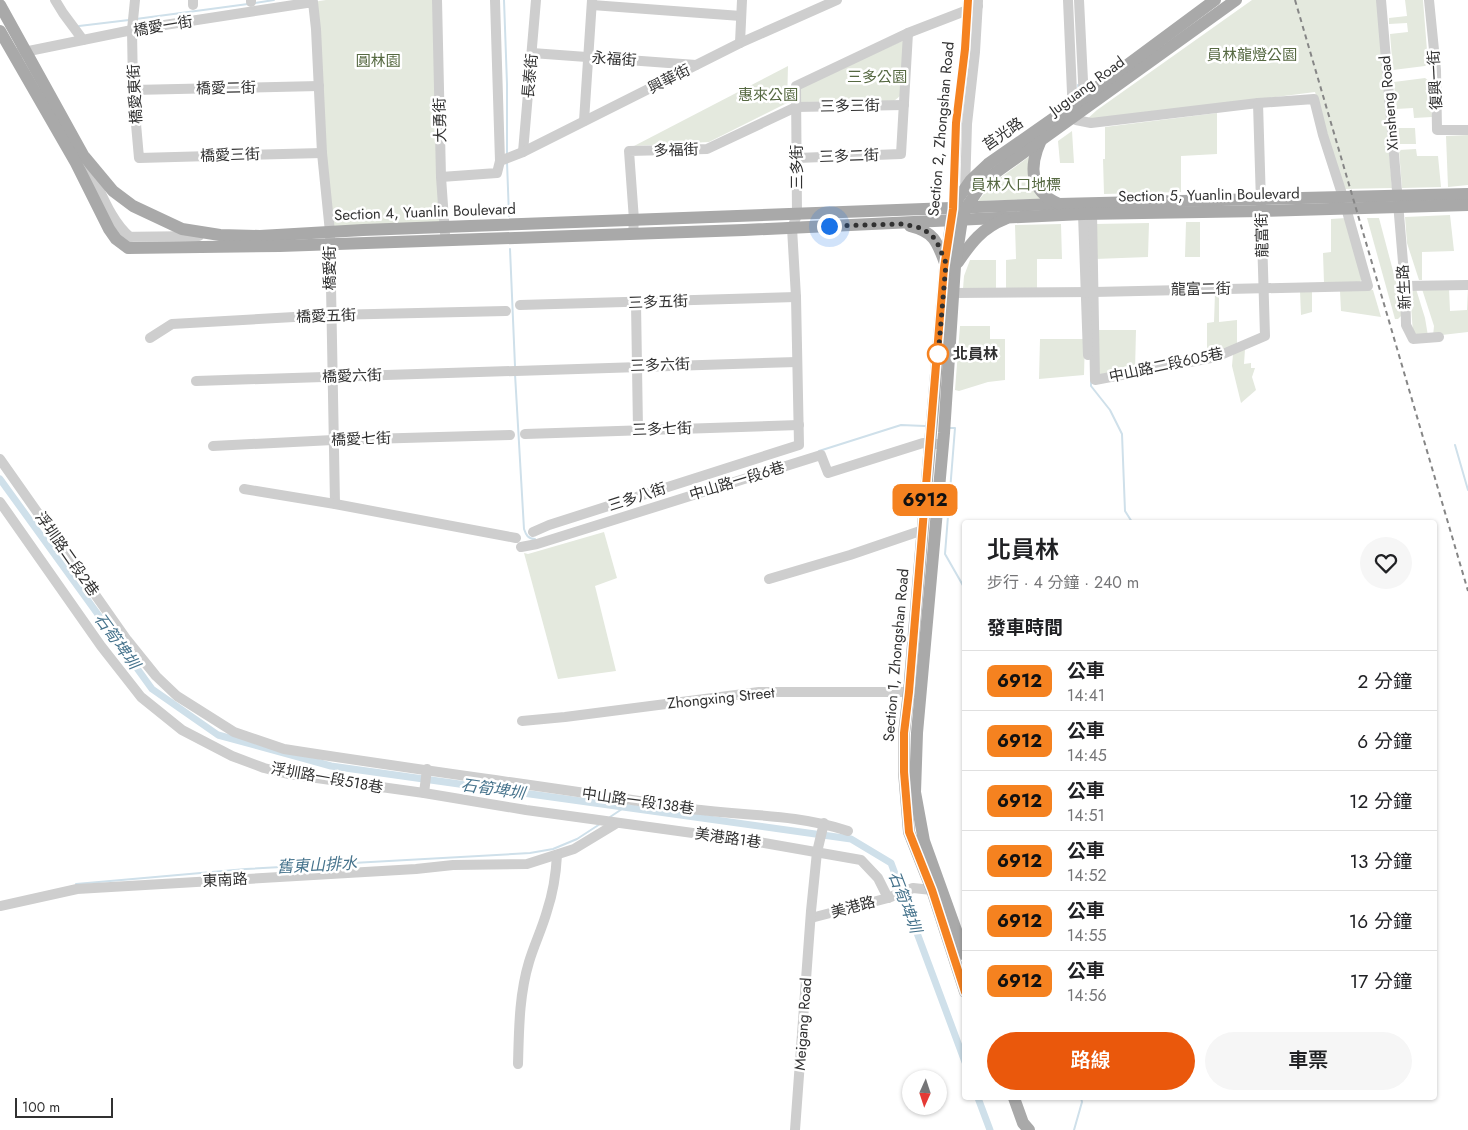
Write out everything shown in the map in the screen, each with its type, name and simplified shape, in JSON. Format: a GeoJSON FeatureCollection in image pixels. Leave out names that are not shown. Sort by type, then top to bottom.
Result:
{"type":"FeatureCollection","features":[{"type":"Feature","properties":{"kind":"main road","name":"Juguang Road"},"geometry":{"type":"LineString","coordinates":[[958,214],[984,181],[1215,0]]}},
{"type":"Feature","properties":{"kind":"main road","name":"Juguang Road"},"geometry":{"type":"LineString","coordinates":[[1079,106],[1236,0]]}},
{"type":"Feature","properties":{"kind":"main road","name":"Section 4, Yuanlin Boulevard"},"geometry":{"type":"LineString","coordinates":[[0,5],[19,53],[98,209],[115,237],[128,248],[330,238],[445,227],[797,215],[958,214]]}},
{"type":"Feature","properties":{"kind":"main road","name":"Section 4, Yuanlin Boulevard"},"geometry":{"type":"LineString","coordinates":[[0,30],[19,53],[83,155],[113,190],[133,206],[182,229],[220,235],[445,240],[903,224],[958,214]]}},
{"type":"Feature","properties":{"kind":"main road","name":"莒光路"},"geometry":{"type":"LineString","coordinates":[[958,214],[965,188],[988,164],[1079,106]]}},
{"type":"Feature","properties":{"kind":"main road"},"geometry":{"type":"LineString","coordinates":[[1041,138],[1033,160],[1033,176],[1036,185],[1042,193],[1059,204]]}},
{"type":"Feature","properties":{"kind":"main road","name":"Section 5, Yuanlin Boulevard"},"geometry":{"type":"LineString","coordinates":[[1398,202],[1468,194]]}},
{"type":"Feature","properties":{"kind":"main road","name":"Section 5, Yuanlin Boulevard"},"geometry":{"type":"LineString","coordinates":[[958,214],[1021,216],[1262,205],[1398,202],[1468,205]]}},
{"type":"Feature","properties":{"kind":"main road","name":"Section 5, Yuanlin Boulevard"},"geometry":{"type":"LineString","coordinates":[[958,214],[1059,204],[1262,205]]}},
{"type":"Feature","properties":{"kind":"main road","name":"Section 2, Zhongshan Road"},"geometry":{"type":"LineString","coordinates":[[939,411],[950,265],[958,214]]}},
{"type":"Feature","properties":{"kind":"main road"},"geometry":{"type":"LineString","coordinates":[[903,224],[921,228],[930,234],[936,240],[950,265],[982,231],[1000,221],[1021,216]]}},
{"type":"Feature","properties":{"kind":"main road","name":"Section 2, Zhongshan Road"},"geometry":{"type":"LineString","coordinates":[[939,411],[953,292],[950,265]]}},
{"type":"Feature","properties":{"kind":"main road"},"geometry":{"type":"LineString","coordinates":[[939,411],[939,440]]}},
{"type":"Feature","properties":{"kind":"main road","name":"Section 1, Zhongshan Road"},"geometry":{"type":"LineString","coordinates":[[939,440],[923,530],[915,692],[917,733],[915,792],[924,841],[962,947]]}},
{"type":"Feature","properties":{"kind":"main road","name":"Section 1, Zhongshan Road"},"geometry":{"type":"LineString","coordinates":[[939,440],[915,692],[904,733],[904,772],[909,832],[932,890],[962,983]]}},
{"type":"Feature","properties":{"kind":"main road"},"geometry":{"type":"LineString","coordinates":[[1005,1100],[1018,1130]]}},
{"type":"Feature","properties":{"kind":"main road"},"geometry":{"type":"LineString","coordinates":[[1015,1100],[1024,1123],[1029,1130]]}},
{"type":"Feature","properties":{"kind":"street"},"geometry":{"type":"LineString","coordinates":[[55,0],[83,40]]}},
{"type":"Feature","properties":{"kind":"street","name":"橋愛東街"},"geometry":{"type":"LineString","coordinates":[[135,0],[133,90],[139,158]]}},
{"type":"Feature","properties":{"kind":"street","name":"大勇街"},"geometry":{"type":"LineString","coordinates":[[437,0],[441,177],[445,240]]}},
{"type":"Feature","properties":{"kind":"street"},"geometry":{"type":"LineString","coordinates":[[495,0],[504,159]]}},
{"type":"Feature","properties":{"kind":"street","name":"長泰街"},"geometry":{"type":"LineString","coordinates":[[523,152],[536,0]]}},
{"type":"Feature","properties":{"kind":"street"},"geometry":{"type":"LineString","coordinates":[[740,43],[742,0]]}},
{"type":"Feature","properties":{"kind":"street","name":"興華街"},"geometry":{"type":"LineString","coordinates":[[441,177],[497,173],[504,159],[523,152],[740,43],[837,0]]}},
{"type":"Feature","properties":{"kind":"street"},"geometry":{"type":"LineString","coordinates":[[1068,0],[1079,106]]}},
{"type":"Feature","properties":{"kind":"street"},"geometry":{"type":"LineString","coordinates":[[1079,0],[1079,106],[1076,120],[1091,123],[1258,103],[1314,99],[1323,135],[1345,203]]}},
{"type":"Feature","properties":{"kind":"street","name":"Xinsheng Road"},"geometry":{"type":"LineString","coordinates":[[1381,0],[1398,202]]}},
{"type":"Feature","properties":{"kind":"street","name":"復興一街"},"geometry":{"type":"LineString","coordinates":[[1429,0],[1436,70],[1437,130],[1468,130]]}},
{"type":"Feature","properties":{"kind":"street","name":"橋愛一街"},"geometry":{"type":"LineString","coordinates":[[19,53],[83,40],[133,24],[313,2]]}},
{"type":"Feature","properties":{"kind":"street","name":"橋愛街"},"geometry":{"type":"LineString","coordinates":[[313,2],[322,153],[330,238],[335,504]]}},
{"type":"Feature","properties":{"kind":"street"},"geometry":{"type":"LineString","coordinates":[[584,121],[592,2],[741,16]]}},
{"type":"Feature","properties":{"kind":"street","name":"三多街"},"geometry":{"type":"LineString","coordinates":[[799,446],[796,298],[792,228],[797,215],[796,86],[967,5],[978,3]]}},
{"type":"Feature","properties":{"kind":"street","name":"Section 2, Zhongshan Road"},"geometry":{"type":"LineString","coordinates":[[965,188],[967,124],[978,3]]}},
{"type":"Feature","properties":{"kind":"street","name":"Section 2, Zhongshan Road"},"geometry":{"type":"LineString","coordinates":[[958,214],[956,123],[965,49],[967,5]]}},
{"type":"Feature","properties":{"kind":"street"},"geometry":{"type":"LineString","coordinates":[[904,105],[908,33]]}},
{"type":"Feature","properties":{"kind":"street","name":"永福街"},"geometry":{"type":"LineString","coordinates":[[532,53],[696,65]]}},
{"type":"Feature","properties":{"kind":"street"},"geometry":{"type":"LineString","coordinates":[[671,63],[675,75]]}},
{"type":"Feature","properties":{"kind":"street","name":"橋愛二街"},"geometry":{"type":"LineString","coordinates":[[133,90],[319,86]]}},
{"type":"Feature","properties":{"kind":"street","name":"龍富街"},"geometry":{"type":"LineString","coordinates":[[1258,103],[1265,336]]}},
{"type":"Feature","properties":{"kind":"street","name":"三多三街"},"geometry":{"type":"LineString","coordinates":[[796,108],[904,105]]}},
{"type":"Feature","properties":{"kind":"street","name":"三多二街"},"geometry":{"type":"LineString","coordinates":[[798,158],[901,154],[904,105]]}},
{"type":"Feature","properties":{"kind":"street","name":"多福街"},"geometry":{"type":"LineString","coordinates":[[633,234],[634,220],[629,152],[707,149],[796,108]]}},
{"type":"Feature","properties":{"kind":"street","name":"橋愛三街"},"geometry":{"type":"LineString","coordinates":[[139,158],[322,153]]}},
{"type":"Feature","properties":{"kind":"street"},"geometry":{"type":"LineString","coordinates":[[83,155],[112,215],[121,229],[130,237]]}},
{"type":"Feature","properties":{"kind":"street","name":"新生路"},"geometry":{"type":"LineString","coordinates":[[1398,202],[1405,286],[1406,325],[1413,340],[1439,337]]}},
{"type":"Feature","properties":{"kind":"street","name":"龍富二街"},"geometry":{"type":"LineString","coordinates":[[953,292],[1090,292],[1368,286],[1345,203]]}},
{"type":"Feature","properties":{"kind":"street"},"geometry":{"type":"LineString","coordinates":[[1087,214],[1090,292]]}},
{"type":"Feature","properties":{"kind":"street"},"geometry":{"type":"LineString","coordinates":[[115,237],[220,235]]}},
{"type":"Feature","properties":{"kind":"street"},"geometry":{"type":"LineString","coordinates":[[1405,286],[1468,285]]}},
{"type":"Feature","properties":{"kind":"street","name":"中山路二段605巷"},"geometry":{"type":"LineString","coordinates":[[1090,292],[1092,380],[1216,357],[1265,336]]}},
{"type":"Feature","properties":{"kind":"street","name":"三多五街"},"geometry":{"type":"LineString","coordinates":[[520,305],[796,298]]}},
{"type":"Feature","properties":{"kind":"street"},"geometry":{"type":"LineString","coordinates":[[636,303],[638,430]]}},
{"type":"Feature","properties":{"kind":"street","name":"橋愛五街"},"geometry":{"type":"LineString","coordinates":[[150,338],[172,324],[330,315],[506,311]]}},
{"type":"Feature","properties":{"kind":"street","name":"三多六街"},"geometry":{"type":"LineString","coordinates":[[508,370],[796,362]]}},
{"type":"Feature","properties":{"kind":"street","name":"橋愛六街"},"geometry":{"type":"LineString","coordinates":[[196,381],[508,370]]}},
{"type":"Feature","properties":{"kind":"street","name":"三多七街"},"geometry":{"type":"LineString","coordinates":[[525,434],[799,426]]}},
{"type":"Feature","properties":{"kind":"street","name":"橋愛七街"},"geometry":{"type":"LineString","coordinates":[[213,446],[333,440],[510,435]]}},
{"type":"Feature","properties":{"kind":"street","name":"中山路一段6巷"},"geometry":{"type":"LineString","coordinates":[[335,504],[519,543],[537,544],[821,455],[828,473],[923,443],[939,440]]}},
{"type":"Feature","properties":{"kind":"street","name":"三多八街"},"geometry":{"type":"LineString","coordinates":[[533,532],[549,525],[799,446]]}},
{"type":"Feature","properties":{"kind":"street","name":"浮圳路二段2巷"},"geometry":{"type":"LineString","coordinates":[[0,459],[127,640],[156,676],[177,696],[234,732],[284,749],[427,769]]}},
{"type":"Feature","properties":{"kind":"street"},"geometry":{"type":"LineString","coordinates":[[244,489],[335,504]]}},
{"type":"Feature","properties":{"kind":"street","name":"浮圳路一段518巷"},"geometry":{"type":"LineString","coordinates":[[0,502],[122,674],[141,697],[182,730],[232,756],[264,768],[288,774],[591,820]]}},
{"type":"Feature","properties":{"kind":"street"},"geometry":{"type":"LineString","coordinates":[[768,579],[850,555],[923,530]]}},
{"type":"Feature","properties":{"kind":"street","name":"Zhongxing Street"},"geometry":{"type":"LineString","coordinates":[[522,721],[759,692],[915,692]]}},
{"type":"Feature","properties":{"kind":"street"},"geometry":{"type":"LineString","coordinates":[[424,794],[427,769]]}},
{"type":"Feature","properties":{"kind":"street","name":"中山路一段138巷"},"geometry":{"type":"LineString","coordinates":[[427,769],[507,783],[686,808],[824,823],[848,831]]}},
{"type":"Feature","properties":{"kind":"street","name":"美港路1巷"},"geometry":{"type":"LineString","coordinates":[[591,820],[861,860],[878,878],[891,897]]}},
{"type":"Feature","properties":{"kind":"street"},"geometry":{"type":"LineString","coordinates":[[518,1064],[522,990],[529,961],[549,904],[555,879],[556,855],[574,850],[613,822]]}},
{"type":"Feature","properties":{"kind":"street","name":"Meigang Road"},"geometry":{"type":"LineString","coordinates":[[795,1130],[817,852],[824,823]]}},
{"type":"Feature","properties":{"kind":"street","name":"東南路"},"geometry":{"type":"LineString","coordinates":[[0,906],[77,889],[416,869],[453,865],[527,864],[556,855]]}},
{"type":"Feature","properties":{"kind":"street","name":"美港路"},"geometry":{"type":"LineString","coordinates":[[811,918],[891,897],[913,888],[932,890]]}},
{"type":"Feature","properties":{"kind":"street"},"geometry":{"type":"LineString","coordinates":[[932,890],[947,902]]}},
{"type":"Feature","properties":{"kind":"green space","name":"圓林園"},"geometry":{"type":"Polygon","coordinates":[[[326,0],[437,0],[445,227],[330,232],[313,2],[326,0]]]}},
{"type":"Feature","properties":{"kind":"green space","name":"員林龍燈公園"},"geometry":{"type":"Polygon","coordinates":[[[1252,0],[1377,0],[1392,188],[1343,189],[1315,92],[1085,121],[1097,110],[1252,0]]]}},
{"type":"Feature","properties":{"kind":"green space"},"geometry":{"type":"Polygon","coordinates":[[[1405,0],[1423,0],[1428,63],[1425,66],[1393,70],[1390,34],[1408,32],[1407,23],[1389,24],[1389,18],[1407,16],[1405,0]]]}},
{"type":"Feature","properties":{"kind":"green space","name":"三多公園"},"geometry":{"type":"Polygon","coordinates":[[[902,41],[904,42],[900,96],[894,101],[801,102],[798,88],[902,41]]]}},
{"type":"Feature","properties":{"kind":"green space","name":"惠來公園"},"geometry":{"type":"Polygon","coordinates":[[[788,66],[787,103],[709,142],[634,146],[788,66]]]}},
{"type":"Feature","properties":{"kind":"green space"},"geometry":{"type":"Polygon","coordinates":[[[1425,78],[1429,81],[1432,117],[1414,118],[1413,108],[1396,109],[1394,82],[1425,78]]]}},
{"type":"Feature","properties":{"kind":"green space"},"geometry":{"type":"Polygon","coordinates":[[[1217,113],[1217,154],[1181,156],[1181,192],[1104,194],[1103,159],[1105,159],[1105,127],[1217,113]]]}},
{"type":"Feature","properties":{"kind":"green space"},"geometry":{"type":"Polygon","coordinates":[[[1397,128],[1415,128],[1416,144],[1399,144],[1397,128]]]}},
{"type":"Feature","properties":{"kind":"green space"},"geometry":{"type":"Polygon","coordinates":[[[1072,131],[1074,163],[1060,163],[1058,141],[1072,131]]]}},
{"type":"Feature","properties":{"kind":"green space"},"geometry":{"type":"Polygon","coordinates":[[[1468,135],[1468,185],[1448,187],[1446,136],[1468,135]]]}},
{"type":"Feature","properties":{"kind":"green space"},"geometry":{"type":"Polygon","coordinates":[[[1416,149],[1417,156],[1438,156],[1441,187],[1402,188],[1399,150],[1416,149]]]}},
{"type":"Feature","properties":{"kind":"green space","name":"員林入口地標"},"geometry":{"type":"Polygon","coordinates":[[[1030,156],[1045,199],[978,201],[993,183],[1030,156]]]}},
{"type":"Feature","properties":{"kind":"green space"},"geometry":{"type":"Polygon","coordinates":[[[1450,215],[1454,251],[1422,252],[1422,280],[1419,280],[1407,243],[1405,217],[1450,215]]]}},
{"type":"Feature","properties":{"kind":"green space"},"geometry":{"type":"Polygon","coordinates":[[[1346,218],[1363,277],[1360,282],[1324,283],[1323,253],[1331,252],[1331,219],[1346,218]]]}},
{"type":"Feature","properties":{"kind":"green space"},"geometry":{"type":"Polygon","coordinates":[[[1367,218],[1379,218],[1401,301],[1402,315],[1398,319],[1395,319],[1367,218]]]}},
{"type":"Feature","properties":{"kind":"green space"},"geometry":{"type":"Polygon","coordinates":[[[1186,222],[1200,222],[1200,257],[1185,257],[1186,222]]]}},
{"type":"Feature","properties":{"kind":"green space"},"geometry":{"type":"Polygon","coordinates":[[[1149,223],[1148,257],[1095,259],[1095,224],[1149,223]]]}},
{"type":"Feature","properties":{"kind":"green space"},"geometry":{"type":"Polygon","coordinates":[[[1061,224],[1062,259],[1037,259],[1037,289],[1006,290],[1006,260],[1016,259],[1015,225],[1061,224]]]}},
{"type":"Feature","properties":{"kind":"green space"},"geometry":{"type":"Polygon","coordinates":[[[970,260],[996,260],[996,290],[963,289],[964,276],[970,260]]]}},
{"type":"Feature","properties":{"kind":"green space"},"geometry":{"type":"Polygon","coordinates":[[[1449,288],[1450,311],[1467,310],[1468,288],[1468,332],[1433,336],[1434,326],[1422,289],[1449,288]]]}},
{"type":"Feature","properties":{"kind":"green space"},"geometry":{"type":"Polygon","coordinates":[[[1416,289],[1425,318],[1428,336],[1422,337],[1413,333],[1410,292],[1416,289]]]}},
{"type":"Feature","properties":{"kind":"green space"},"geometry":{"type":"Polygon","coordinates":[[[1373,290],[1381,317],[1341,311],[1340,291],[1373,290]]]}},
{"type":"Feature","properties":{"kind":"green space"},"geometry":{"type":"Polygon","coordinates":[[[1300,291],[1312,291],[1312,312],[1301,315],[1300,291]]]}},
{"type":"Feature","properties":{"kind":"green space"},"geometry":{"type":"Polygon","coordinates":[[[1215,293],[1219,293],[1219,322],[1237,320],[1237,346],[1207,356],[1207,323],[1214,322],[1215,293]]]}},
{"type":"Feature","properties":{"kind":"green space"},"geometry":{"type":"Polygon","coordinates":[[[960,326],[990,326],[990,339],[1005,339],[1005,380],[988,382],[959,391],[955,390],[960,326]]]}},
{"type":"Feature","properties":{"kind":"green space"},"geometry":{"type":"Polygon","coordinates":[[[1096,330],[1136,330],[1135,371],[1100,375],[1097,372],[1096,330]]]}},
{"type":"Feature","properties":{"kind":"green space"},"geometry":{"type":"Polygon","coordinates":[[[1040,339],[1085,339],[1084,375],[1039,379],[1040,339]]]}},
{"type":"Feature","properties":{"kind":"green space"},"geometry":{"type":"Polygon","coordinates":[[[1245,349],[1244,364],[1251,363],[1251,368],[1255,368],[1252,377],[1256,390],[1241,403],[1232,366],[1233,354],[1245,349]]]}},
{"type":"Feature","properties":{"kind":"green space"},"geometry":{"type":"Polygon","coordinates":[[[604,532],[617,578],[595,586],[616,671],[558,679],[524,553],[528,554],[604,532]]]}},
{"type":"Feature","properties":{"kind":"waterway"},"geometry":{"type":"LineString","coordinates":[[255,3],[274,0]]}},
{"type":"Feature","properties":{"kind":"waterway"},"geometry":{"type":"LineString","coordinates":[[504,0],[507,155]]}},
{"type":"Feature","properties":{"kind":"waterway"},"geometry":{"type":"LineString","coordinates":[[136,19],[248,4]]}},
{"type":"Feature","properties":{"kind":"waterway"},"geometry":{"type":"LineString","coordinates":[[79,26],[129,20]]}},
{"type":"Feature","properties":{"kind":"waterway"},"geometry":{"type":"LineString","coordinates":[[1078,85],[1079,95]]}},
{"type":"Feature","properties":{"kind":"waterway"},"geometry":{"type":"LineString","coordinates":[[507,162],[509,216]]}},
{"type":"Feature","properties":{"kind":"waterway"},"geometry":{"type":"LineString","coordinates":[[510,249],[515,366]]}},
{"type":"Feature","properties":{"kind":"waterway"},"geometry":{"type":"LineString","coordinates":[[515,374],[524,529],[528,536],[535,539]]}},
{"type":"Feature","properties":{"kind":"waterway"},"geometry":{"type":"LineString","coordinates":[[1091,380],[1091,386],[1110,410],[1122,434],[1125,511],[1131,520]]}},
{"type":"Feature","properties":{"kind":"waterway"},"geometry":{"type":"LineString","coordinates":[[819,451],[901,425],[925,426]]}},
{"type":"Feature","properties":{"kind":"waterway"},"geometry":{"type":"LineString","coordinates":[[950,428],[955,428],[945,554],[962,584]]}},
{"type":"Feature","properties":{"kind":"waterway"},"geometry":{"type":"LineString","coordinates":[[1455,445],[1468,490]]}},
{"type":"Feature","properties":{"kind":"waterway","name":"石筍埤圳"},"geometry":{"type":"LineString","coordinates":[[0,479],[152,689],[218,735],[331,766],[851,839],[891,863],[962,1054]]}},
{"type":"Feature","properties":{"kind":"waterway","name":"舊東山排水"},"geometry":{"type":"LineString","coordinates":[[610,817],[625,807]]}},
{"type":"Feature","properties":{"kind":"waterway","name":"舊東山排水"},"geometry":{"type":"LineString","coordinates":[[76,884],[246,869],[530,853],[553,849],[577,839],[600,824]]}},
{"type":"Feature","properties":{"kind":"waterway","name":"石筍埤圳"},"geometry":{"type":"LineString","coordinates":[[979,1100],[990,1130]]}},
{"type":"Feature","properties":{"kind":"waterway"},"geometry":{"type":"LineString","coordinates":[[1074,1130],[1082,1100]]}},
{"type":"Feature","properties":{"kind":"railway"},"geometry":{"type":"LineString","coordinates":[[1295,0],[1468,591]]}},
{"type":"Feature","properties":{"kind":"bus line","name":"6912"},"geometry":{"type":"LineString","coordinates":[[962,984],[932,890],[909,832],[904,772],[904,733],[944,268],[953,209],[956,123],[965,49],[968,0]]}},
{"type":"Feature","properties":{"kind":"place","name":"北員林"},"geometry":{"type":"Point","coordinates":[938,354]}},
{"type":"Feature","properties":{"kind":"route"},"geometry":{"type":"LineString","coordinates":[[829,226],[903,224],[921,228],[936,240],[946,263],[944,268],[938,357],[938,354]]}}]}
